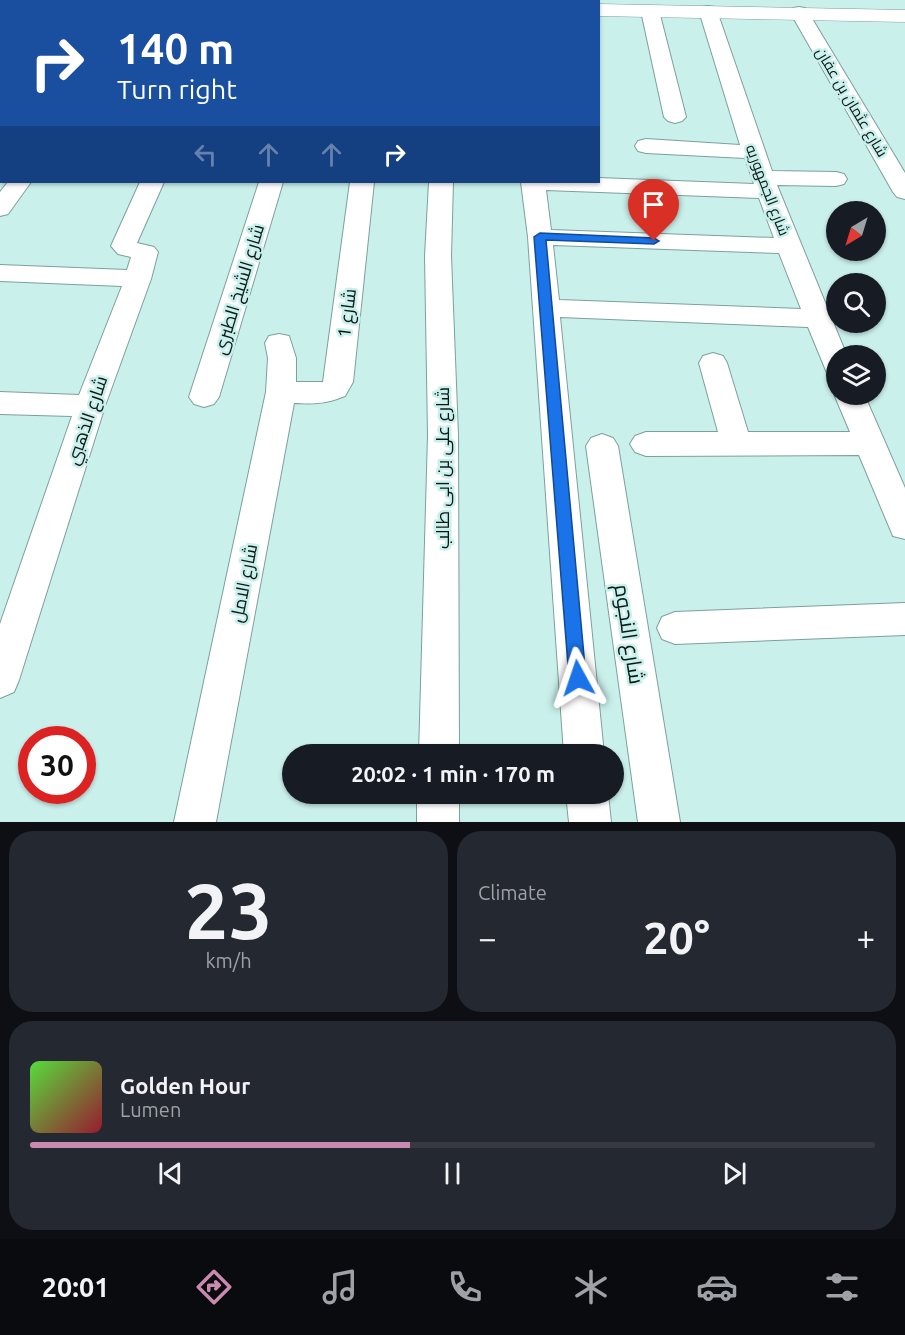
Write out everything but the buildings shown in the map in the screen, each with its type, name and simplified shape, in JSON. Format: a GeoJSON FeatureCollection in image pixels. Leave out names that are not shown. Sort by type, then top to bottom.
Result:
{"type":"FeatureCollection","features":[{"type":"Feature","properties":{"kind":"street"},"geometry":{"type":"LineString","coordinates":[[600,10],[799,12],[905,16]]}},
{"type":"Feature","properties":{"kind":"street"},"geometry":{"type":"LineString","coordinates":[[650,11],[675,117]]}},
{"type":"Feature","properties":{"kind":"street","name":"شارع الجمهوريه"},"geometry":{"type":"LineString","coordinates":[[708,11],[724,69],[753,152],[829,345]]}},
{"type":"Feature","properties":{"kind":"street","name":"شارع عثمان بن عفان"},"geometry":{"type":"LineString","coordinates":[[799,12],[905,192]]}},
{"type":"Feature","properties":{"kind":"street"},"geometry":{"type":"LineString","coordinates":[[646,146],[753,152]]}},
{"type":"Feature","properties":{"kind":"street"},"geometry":{"type":"LineString","coordinates":[[600,183],[766,184],[836,179]]}},
{"type":"Feature","properties":{"kind":"street"},"geometry":{"type":"LineString","coordinates":[[0,209],[18,183]]}},
{"type":"Feature","properties":{"kind":"street","name":"شارع الذهبي"},"geometry":{"type":"LineString","coordinates":[[0,680],[90,406],[138,279],[145,252],[127,249],[123,246],[152,183]]}},
{"type":"Feature","properties":{"kind":"street","name":"شارع الشيخ الطبرى"},"geometry":{"type":"LineString","coordinates":[[204,397],[271,183]]}},
{"type":"Feature","properties":{"kind":"street","name":"شارع 1"},"geometry":{"type":"LineString","coordinates":[[281,392],[321,394],[335,389],[338,382],[362,183]]}},
{"type":"Feature","properties":{"kind":"street","name":"شارع على بن ابى طالب"},"geometry":{"type":"LineString","coordinates":[[439,744],[443,435],[438,256],[441,183]]}},
{"type":"Feature","properties":{"kind":"street"},"geometry":{"type":"LineString","coordinates":[[533,183],[540,237],[583,744]]}},
{"type":"Feature","properties":{"kind":"street"},"geometry":{"type":"LineString","coordinates":[[540,237],[790,246]]}},
{"type":"Feature","properties":{"kind":"street"},"geometry":{"type":"LineString","coordinates":[[0,273],[138,279]]}},
{"type":"Feature","properties":{"kind":"street"},"geometry":{"type":"LineString","coordinates":[[546,308],[818,319]]}},
{"type":"Feature","properties":{"kind":"street","name":"شارع الامل"},"geometry":{"type":"LineString","coordinates":[[195,822],[281,392],[282,358],[279,343]]}},
{"type":"Feature","properties":{"kind":"street"},"geometry":{"type":"LineString","coordinates":[[713,363],[736,443]]}},
{"type":"Feature","properties":{"kind":"street"},"geometry":{"type":"LineString","coordinates":[[0,403],[90,406]]}},
{"type":"Feature","properties":{"kind":"street"},"geometry":{"type":"LineString","coordinates":[[853,405],[905,526]]}},
{"type":"Feature","properties":{"kind":"street"},"geometry":{"type":"LineString","coordinates":[[646,444],[868,443]]}},
{"type":"Feature","properties":{"kind":"street","name":"شارع النجوم"},"geometry":{"type":"LineString","coordinates":[[602,446],[659,822]]}},
{"type":"Feature","properties":{"kind":"street"},"geometry":{"type":"LineString","coordinates":[[675,628],[905,619]]}},
{"type":"Feature","properties":{"kind":"street"},"geometry":{"type":"LineString","coordinates":[[438,804],[438,822]]}},
{"type":"Feature","properties":{"kind":"street"},"geometry":{"type":"LineString","coordinates":[[588,804],[590,822]]}},
{"type":"Feature","properties":{"kind":"route"},"geometry":{"type":"LineString","coordinates":[[578,678],[540,237],[654,241]]}}]}
